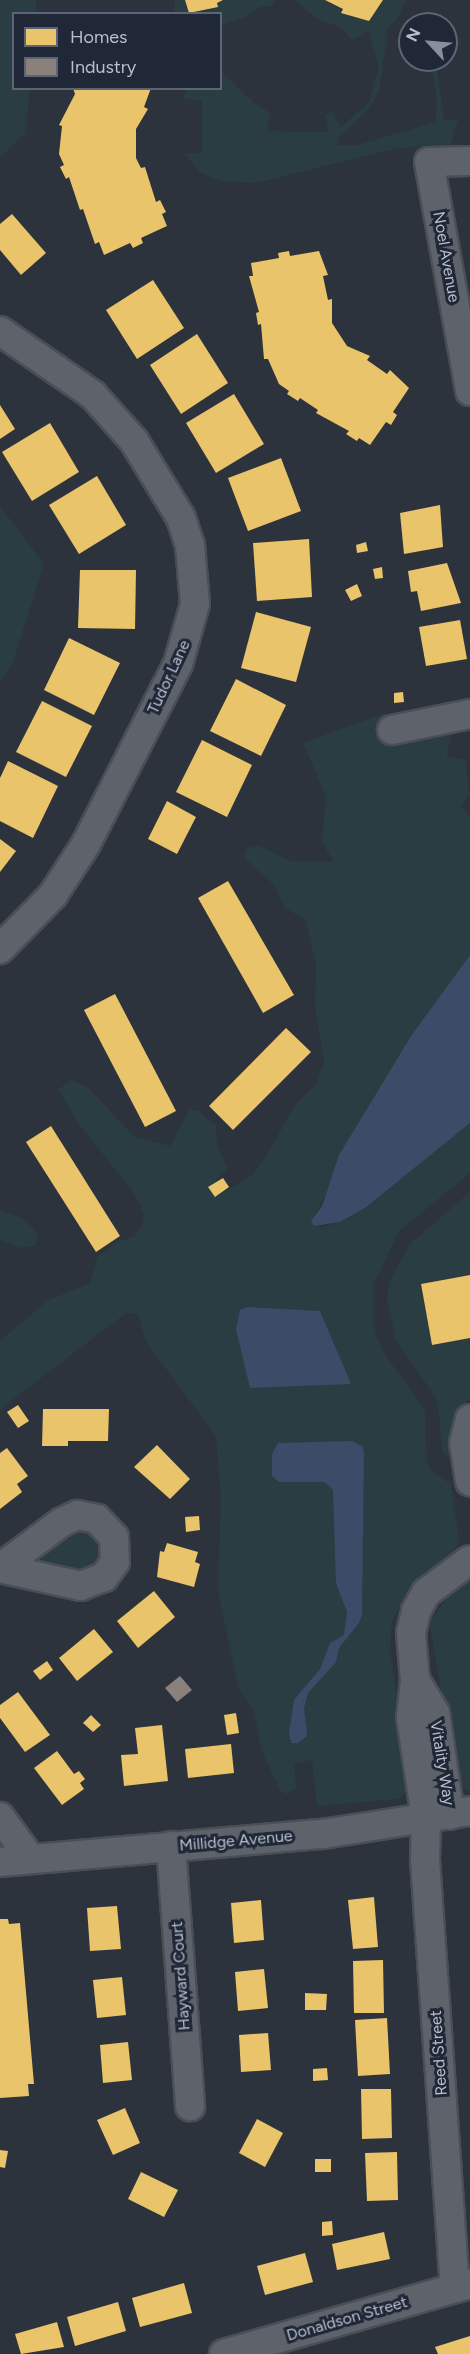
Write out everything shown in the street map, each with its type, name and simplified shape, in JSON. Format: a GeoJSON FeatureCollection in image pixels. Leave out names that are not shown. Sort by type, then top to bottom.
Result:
{"type":"FeatureCollection","features":[{"type":"Feature","properties":{"kind":"street","name":"Noel Avenue"},"geometry":{"type":"LineString","coordinates":[[470,161],[429,162],[470,391]]}},
{"type":"Feature","properties":{"kind":"street","name":"Tudor Lane"},"geometry":{"type":"LineString","coordinates":[[0,331],[93,395],[134,441],[181,518],[190,545],[195,604],[178,664],[86,844],[53,895],[0,949]]}},
{"type":"Feature","properties":{"kind":"street"},"geometry":{"type":"LineString","coordinates":[[392,730],[470,714]]}},
{"type":"Feature","properties":{"kind":"street"},"geometry":{"type":"LineString","coordinates":[[469,1477],[464,1443],[470,1419]]}},
{"type":"Feature","properties":{"kind":"street","name":"Vitality Way"},"geometry":{"type":"LineString","coordinates":[[449,1815],[411,1717],[415,1680],[411,1644],[416,1611],[426,1593],[455,1567],[470,1560]]}},
{"type":"Feature","properties":{"kind":"street","name":"Millidge Avenue"},"geometry":{"type":"LineString","coordinates":[[0,1862],[323,1834],[449,1815]]}},
{"type":"Feature","properties":{"kind":"street","name":"Reed Street"},"geometry":{"type":"LineString","coordinates":[[449,1815],[425,1860],[462,2286]]}},
{"type":"Feature","properties":{"kind":"street"},"geometry":{"type":"LineString","coordinates":[[0,1817],[30,1858]]}},
{"type":"Feature","properties":{"kind":"street","name":"Hayward Court"},"geometry":{"type":"LineString","coordinates":[[171,1846],[190,2106]]}},
{"type":"Feature","properties":{"kind":"street","name":"Donaldson Street"},"geometry":{"type":"LineString","coordinates":[[224,2354],[462,2286]]}},
{"type":"Feature","properties":{"kind":"shaded area"},"geometry":{"type":"Polygon","coordinates":[[[0,0],[36,0],[36,12],[12,12],[12,90],[30,90],[25,134],[0,157],[0,0]]]}},
{"type":"Feature","properties":{"kind":"shaded area"},"geometry":{"type":"Polygon","coordinates":[[[175,0],[185,0],[204,12],[174,12],[175,0]]]}},
{"type":"Feature","properties":{"kind":"shaded area"},"geometry":{"type":"Polygon","coordinates":[[[224,0],[275,0],[271,6],[260,7],[248,16],[222,25],[222,12],[204,12],[224,0]]]}},
{"type":"Feature","properties":{"kind":"shaded area"},"geometry":{"type":"Polygon","coordinates":[[[295,0],[325,0],[355,19],[375,6],[379,8],[383,0],[406,0],[400,12],[398,12],[398,17],[388,28],[379,92],[368,109],[339,138],[338,145],[357,145],[436,122],[437,96],[432,72],[438,72],[444,120],[458,120],[451,144],[398,148],[257,183],[220,181],[200,172],[185,154],[202,153],[202,100],[183,99],[187,90],[222,90],[222,72],[254,103],[270,113],[267,131],[329,132],[325,115],[333,112],[340,128],[369,102],[379,67],[368,30],[353,40],[340,27],[316,18],[295,0]]]}},
{"type":"Feature","properties":{"kind":"shaded area"},"geometry":{"type":"Polygon","coordinates":[[[0,506],[44,564],[13,662],[0,683],[0,506]]]}},
{"type":"Feature","properties":{"kind":"shaded area"},"geometry":{"type":"Polygon","coordinates":[[[385,713],[394,745],[451,732],[447,757],[466,760],[469,795],[461,806],[470,816],[470,955],[411,1036],[339,1155],[332,1182],[316,1213],[320,1228],[340,1222],[365,1208],[470,1123],[470,1173],[399,1231],[374,1283],[373,1308],[375,1332],[383,1352],[425,1410],[426,1458],[431,1471],[451,1484],[459,1541],[450,1557],[413,1588],[392,1619],[390,1650],[411,1788],[398,1799],[317,1806],[312,1760],[294,1763],[296,1789],[287,1794],[280,1790],[261,1749],[254,1711],[238,1687],[218,1591],[221,1500],[216,1436],[146,1342],[138,1314],[126,1313],[0,1409],[0,1341],[47,1301],[90,1283],[98,1256],[117,1242],[135,1236],[142,1226],[144,1214],[134,1193],[79,1124],[58,1090],[71,1080],[87,1087],[135,1137],[170,1146],[190,1109],[199,1111],[216,1126],[217,1144],[227,1169],[209,1187],[216,1197],[251,1176],[265,1159],[294,1106],[316,1085],[324,1061],[315,1007],[316,965],[306,920],[285,908],[273,884],[244,857],[247,848],[259,846],[290,861],[334,862],[322,842],[326,796],[303,743],[385,713]]]}},
{"type":"Feature","properties":{"kind":"shaded area"},"geometry":{"type":"Polygon","coordinates":[[[470,1192],[470,1274],[420,1284],[432,1345],[470,1338],[470,1397],[453,1422],[449,1458],[442,1452],[438,1401],[396,1340],[387,1299],[389,1283],[409,1245],[470,1192]]]}},
{"type":"Feature","properties":{"kind":"shaded area"},"geometry":{"type":"Polygon","coordinates":[[[0,1211],[19,1217],[31,1226],[38,1236],[35,1246],[21,1248],[0,1240],[0,1211]]]}},
{"type":"Feature","properties":{"kind":"shaded area"},"geometry":{"type":"Polygon","coordinates":[[[79,1531],[92,1533],[99,1541],[101,1554],[95,1564],[82,1570],[42,1562],[41,1556],[79,1531]]]}},
{"type":"Feature","properties":{"kind":"shaded area"},"geometry":{"type":"Polygon","coordinates":[[[470,1580],[470,1790],[465,1790],[458,1783],[429,1622],[451,1593],[470,1580]]]}},
{"type":"Feature","properties":{"kind":"water"},"geometry":{"type":"Polygon","coordinates":[[[470,955],[470,1123],[365,1208],[340,1222],[314,1226],[311,1221],[322,1206],[339,1155],[411,1036],[470,955]]]}},
{"type":"Feature","properties":{"kind":"water"},"geometry":{"type":"Polygon","coordinates":[[[247,1307],[320,1311],[351,1384],[250,1388],[236,1329],[240,1310],[247,1307]]]}},
{"type":"Feature","properties":{"kind":"water"},"geometry":{"type":"Polygon","coordinates":[[[352,1441],[362,1446],[364,1452],[362,1614],[359,1623],[339,1648],[336,1662],[308,1693],[304,1708],[307,1736],[298,1743],[291,1743],[289,1733],[294,1700],[320,1669],[330,1643],[344,1635],[347,1612],[336,1583],[333,1490],[325,1482],[279,1482],[272,1476],[272,1454],[278,1443],[352,1441]]]}},
{"type":"Feature","properties":{"kind":"building: Homes"},"geometry":{"type":"Polygon","coordinates":[[[185,0],[223,0],[217,3],[218,7],[189,12],[185,0]]]}},
{"type":"Feature","properties":{"kind":"building: Homes"},"geometry":{"type":"Polygon","coordinates":[[[325,0],[383,0],[369,21],[341,13],[343,9],[325,0]]]}},
{"type":"Feature","properties":{"kind":"building: Homes"},"geometry":{"type":"Polygon","coordinates":[[[74,90],[150,90],[144,107],[148,109],[136,129],[136,158],[141,168],[145,167],[156,202],[160,200],[166,212],[162,214],[167,226],[141,238],[143,243],[133,248],[130,243],[104,255],[99,242],[95,244],[69,177],[66,179],[60,167],[64,165],[59,154],[62,126],[59,125],[75,94],[74,90]]]}},
{"type":"Feature","properties":{"kind":"building: Homes"},"geometry":{"type":"Polygon","coordinates":[[[12,214],[46,253],[21,275],[0,250],[0,224],[12,214]]]}},
{"type":"Feature","properties":{"kind":"building: Homes"},"geometry":{"type":"Polygon","coordinates":[[[289,251],[290,256],[319,251],[328,275],[323,276],[328,300],[332,299],[332,323],[347,346],[370,356],[367,360],[387,374],[390,370],[409,388],[393,412],[397,415],[391,425],[386,422],[370,445],[346,434],[349,431],[316,413],[318,410],[300,398],[298,401],[287,394],[289,391],[279,384],[268,359],[264,359],[261,324],[258,325],[256,313],[259,312],[249,276],[253,276],[251,263],[279,258],[278,253],[289,251]]]}},
{"type":"Feature","properties":{"kind":"building: Homes"},"geometry":{"type":"Polygon","coordinates":[[[153,280],[184,328],[137,359],[106,310],[153,280]]]}},
{"type":"Feature","properties":{"kind":"building: Homes"},"geometry":{"type":"Polygon","coordinates":[[[197,334],[228,383],[181,414],[150,365],[197,334]]]}},
{"type":"Feature","properties":{"kind":"building: Homes"},"geometry":{"type":"Polygon","coordinates":[[[234,394],[264,444],[216,473],[186,423],[234,394]]]}},
{"type":"Feature","properties":{"kind":"building: Homes"},"geometry":{"type":"Polygon","coordinates":[[[0,405],[15,429],[0,439],[0,405]]]}},
{"type":"Feature","properties":{"kind":"building: Homes"},"geometry":{"type":"Polygon","coordinates":[[[50,423],[79,472],[32,501],[2,452],[50,423]]]}},
{"type":"Feature","properties":{"kind":"building: Homes"},"geometry":{"type":"Polygon","coordinates":[[[281,458],[301,511],[248,531],[228,478],[281,458]]]}},
{"type":"Feature","properties":{"kind":"building: Homes"},"geometry":{"type":"Polygon","coordinates":[[[97,476],[126,525],[79,554],[49,505],[97,476]]]}},
{"type":"Feature","properties":{"kind":"building: Homes"},"geometry":{"type":"Polygon","coordinates":[[[440,505],[443,547],[404,554],[400,513],[440,505]]]}},
{"type":"Feature","properties":{"kind":"building: Homes"},"geometry":{"type":"Polygon","coordinates":[[[309,539],[312,597],[257,601],[253,543],[309,539]]]}},
{"type":"Feature","properties":{"kind":"building: Homes"},"geometry":{"type":"Polygon","coordinates":[[[366,542],[368,551],[357,553],[356,545],[366,542]]]}},
{"type":"Feature","properties":{"kind":"building: Homes"},"geometry":{"type":"Polygon","coordinates":[[[447,563],[461,603],[421,611],[417,591],[411,592],[408,571],[447,563]]]}},
{"type":"Feature","properties":{"kind":"building: Homes"},"geometry":{"type":"Polygon","coordinates":[[[382,567],[383,578],[375,579],[373,569],[382,567]]]}},
{"type":"Feature","properties":{"kind":"building: Homes"},"geometry":{"type":"Polygon","coordinates":[[[80,570],[136,570],[135,629],[78,628],[80,570]]]}},
{"type":"Feature","properties":{"kind":"building: Homes"},"geometry":{"type":"Polygon","coordinates":[[[357,584],[362,596],[351,601],[345,590],[357,584]]]}},
{"type":"Feature","properties":{"kind":"building: Homes"},"geometry":{"type":"Polygon","coordinates":[[[256,612],[311,627],[296,682],[241,668],[256,612]]]}},
{"type":"Feature","properties":{"kind":"building: Homes"},"geometry":{"type":"Polygon","coordinates":[[[460,620],[467,659],[426,666],[419,627],[460,620]]]}},
{"type":"Feature","properties":{"kind":"building: Homes"},"geometry":{"type":"Polygon","coordinates":[[[69,638],[120,663],[94,715],[44,690],[69,638]]]}},
{"type":"Feature","properties":{"kind":"building: Homes"},"geometry":{"type":"Polygon","coordinates":[[[236,679],[286,705],[261,756],[210,731],[236,679]]]}},
{"type":"Feature","properties":{"kind":"building: Homes"},"geometry":{"type":"Polygon","coordinates":[[[403,692],[404,702],[394,703],[394,693],[403,692]]]}},
{"type":"Feature","properties":{"kind":"building: Homes"},"geometry":{"type":"Polygon","coordinates":[[[42,701],[92,726],[66,777],[16,752],[42,701]]]}},
{"type":"Feature","properties":{"kind":"building: Homes"},"geometry":{"type":"Polygon","coordinates":[[[202,740],[252,765],[227,817],[176,792],[202,740]]]}},
{"type":"Feature","properties":{"kind":"building: Homes"},"geometry":{"type":"Polygon","coordinates":[[[8,761],[58,786],[33,838],[0,821],[0,778],[8,761]]]}},
{"type":"Feature","properties":{"kind":"building: Homes"},"geometry":{"type":"Polygon","coordinates":[[[167,801],[196,817],[177,854],[148,839],[167,801]]]}},
{"type":"Feature","properties":{"kind":"building: Homes"},"geometry":{"type":"Polygon","coordinates":[[[0,839],[16,851],[0,872],[0,839]]]}},
{"type":"Feature","properties":{"kind":"building: Homes"},"geometry":{"type":"Polygon","coordinates":[[[228,881],[294,995],[263,1013],[198,898],[228,881]]]}},
{"type":"Feature","properties":{"kind":"building: Homes"},"geometry":{"type":"Polygon","coordinates":[[[115,994],[176,1111],[145,1127],[84,1010],[115,994]]]}},
{"type":"Feature","properties":{"kind":"building: Homes"},"geometry":{"type":"Polygon","coordinates":[[[286,1028],[311,1052],[233,1130],[209,1106],[286,1028]]]}},
{"type":"Feature","properties":{"kind":"building: Homes"},"geometry":{"type":"Polygon","coordinates":[[[51,1126],[120,1236],[96,1252],[26,1142],[51,1126]]]}},
{"type":"Feature","properties":{"kind":"building: Homes"},"geometry":{"type":"Polygon","coordinates":[[[223,1178],[229,1187],[215,1197],[208,1187],[223,1178]]]}},
{"type":"Feature","properties":{"kind":"building: Homes"},"geometry":{"type":"Polygon","coordinates":[[[470,1275],[470,1338],[432,1345],[421,1284],[470,1275]]]}},
{"type":"Feature","properties":{"kind":"building: Homes"},"geometry":{"type":"Polygon","coordinates":[[[18,1405],[29,1421],[18,1428],[7,1412],[18,1405]]]}},
{"type":"Feature","properties":{"kind":"building: Homes"},"geometry":{"type":"Polygon","coordinates":[[[43,1409],[109,1409],[108,1441],[68,1441],[68,1446],[42,1446],[43,1409]]]}},
{"type":"Feature","properties":{"kind":"building: Homes"},"geometry":{"type":"Polygon","coordinates":[[[157,1445],[190,1479],[170,1499],[134,1467],[157,1445]]]}},
{"type":"Feature","properties":{"kind":"building: Homes"},"geometry":{"type":"Polygon","coordinates":[[[7,1448],[28,1476],[17,1484],[22,1492],[0,1509],[0,1453],[7,1448]]]}},
{"type":"Feature","properties":{"kind":"building: Homes"},"geometry":{"type":"Polygon","coordinates":[[[199,1516],[200,1530],[186,1532],[185,1517],[199,1516]]]}},
{"type":"Feature","properties":{"kind":"building: Homes"},"geometry":{"type":"Polygon","coordinates":[[[167,1543],[198,1552],[195,1562],[200,1564],[194,1587],[157,1577],[160,1551],[164,1552],[167,1543]]]}},
{"type":"Feature","properties":{"kind":"building: Homes"},"geometry":{"type":"Polygon","coordinates":[[[154,1591],[175,1617],[138,1648],[117,1621],[154,1591]]]}},
{"type":"Feature","properties":{"kind":"building: Homes"},"geometry":{"type":"Polygon","coordinates":[[[94,1629],[113,1652],[77,1681],[59,1658],[94,1629]]]}},
{"type":"Feature","properties":{"kind":"building: Homes"},"geometry":{"type":"Polygon","coordinates":[[[47,1661],[53,1670],[40,1680],[33,1671],[47,1661]]]}},
{"type":"Feature","properties":{"kind":"building: Homes"},"geometry":{"type":"Polygon","coordinates":[[[18,1692],[50,1735],[25,1752],[0,1718],[0,1705],[18,1692]]]}},
{"type":"Feature","properties":{"kind":"building: Homes"},"geometry":{"type":"Polygon","coordinates":[[[236,1713],[239,1733],[227,1735],[224,1715],[236,1713]]]}},
{"type":"Feature","properties":{"kind":"building: Homes"},"geometry":{"type":"Polygon","coordinates":[[[91,1715],[101,1725],[93,1732],[83,1723],[91,1715]]]}},
{"type":"Feature","properties":{"kind":"building: Homes"},"geometry":{"type":"Polygon","coordinates":[[[162,1725],[168,1781],[124,1786],[121,1755],[138,1754],[135,1728],[162,1725]]]}},
{"type":"Feature","properties":{"kind":"building: Homes"},"geometry":{"type":"Polygon","coordinates":[[[231,1744],[234,1773],[188,1778],[185,1749],[231,1744]]]}},
{"type":"Feature","properties":{"kind":"building: Homes"},"geometry":{"type":"Polygon","coordinates":[[[57,1751],[74,1774],[79,1771],[85,1779],[80,1783],[84,1789],[62,1805],[34,1768],[57,1751]]]}},
{"type":"Feature","properties":{"kind":"building: Homes"},"geometry":{"type":"Polygon","coordinates":[[[374,1897],[378,1947],[353,1949],[348,1900],[374,1897]]]}},
{"type":"Feature","properties":{"kind":"building: Homes"},"geometry":{"type":"Polygon","coordinates":[[[261,1900],[264,1940],[234,1943],[231,1903],[261,1900]]]}},
{"type":"Feature","properties":{"kind":"building: Homes"},"geometry":{"type":"Polygon","coordinates":[[[117,1906],[121,1949],[90,1951],[87,1908],[117,1906]]]}},
{"type":"Feature","properties":{"kind":"building: Homes"},"geometry":{"type":"Polygon","coordinates":[[[0,1919],[8,1919],[9,1924],[20,1923],[34,2084],[28,2084],[29,2096],[0,2098],[0,1919]]]}},
{"type":"Feature","properties":{"kind":"building: Homes"},"geometry":{"type":"Polygon","coordinates":[[[383,1960],[384,2013],[354,2013],[353,1961],[383,1960]]]}},
{"type":"Feature","properties":{"kind":"building: Homes"},"geometry":{"type":"Polygon","coordinates":[[[264,1969],[268,2008],[238,2011],[235,1972],[264,1969]]]}},
{"type":"Feature","properties":{"kind":"building: Homes"},"geometry":{"type":"Polygon","coordinates":[[[122,1977],[126,2015],[97,2018],[93,1980],[122,1977]]]}},
{"type":"Feature","properties":{"kind":"building: Homes"},"geometry":{"type":"Polygon","coordinates":[[[305,1993],[327,1994],[326,2010],[305,2010],[305,1993]]]}},
{"type":"Feature","properties":{"kind":"building: Homes"},"geometry":{"type":"Polygon","coordinates":[[[387,2018],[390,2074],[358,2076],[355,2020],[387,2018]]]}},
{"type":"Feature","properties":{"kind":"building: Homes"},"geometry":{"type":"Polygon","coordinates":[[[268,2033],[271,2070],[241,2072],[239,2035],[268,2033]]]}},
{"type":"Feature","properties":{"kind":"building: Homes"},"geometry":{"type":"Polygon","coordinates":[[[128,2042],[132,2080],[103,2083],[100,2045],[128,2042]]]}},
{"type":"Feature","properties":{"kind":"building: Homes"},"geometry":{"type":"Polygon","coordinates":[[[327,2068],[328,2080],[313,2081],[313,2069],[327,2068]]]}},
{"type":"Feature","properties":{"kind":"building: Homes"},"geometry":{"type":"Polygon","coordinates":[[[361,2089],[391,2089],[392,2138],[362,2139],[361,2089]]]}},
{"type":"Feature","properties":{"kind":"building: Homes"},"geometry":{"type":"Polygon","coordinates":[[[125,2108],[140,2143],[113,2155],[97,2120],[125,2108]]]}},
{"type":"Feature","properties":{"kind":"building: Homes"},"geometry":{"type":"Polygon","coordinates":[[[257,2119],[283,2133],[265,2167],[239,2153],[257,2119]]]}},
{"type":"Feature","properties":{"kind":"building: Homes"},"geometry":{"type":"Polygon","coordinates":[[[0,2150],[8,2151],[5,2168],[0,2167],[0,2150]]]}},
{"type":"Feature","properties":{"kind":"building: Homes"},"geometry":{"type":"Polygon","coordinates":[[[397,2152],[398,2200],[367,2201],[365,2153],[397,2152]]]}},
{"type":"Feature","properties":{"kind":"building: Homes"},"geometry":{"type":"Polygon","coordinates":[[[315,2159],[331,2159],[331,2172],[315,2172],[315,2159]]]}},
{"type":"Feature","properties":{"kind":"building: Homes"},"geometry":{"type":"Polygon","coordinates":[[[141,2172],[178,2190],[164,2217],[128,2199],[141,2172]]]}},
{"type":"Feature","properties":{"kind":"building: Homes"},"geometry":{"type":"Polygon","coordinates":[[[332,2221],[333,2235],[322,2236],[322,2222],[332,2221]]]}},
{"type":"Feature","properties":{"kind":"building: Homes"},"geometry":{"type":"Polygon","coordinates":[[[384,2232],[390,2259],[337,2270],[332,2244],[384,2232]]]}},
{"type":"Feature","properties":{"kind":"building: Homes"},"geometry":{"type":"Polygon","coordinates":[[[305,2253],[313,2282],[265,2295],[257,2266],[305,2253]]]}},
{"type":"Feature","properties":{"kind":"building: Homes"},"geometry":{"type":"Polygon","coordinates":[[[184,2283],[192,2313],[140,2327],[132,2298],[184,2283]]]}},
{"type":"Feature","properties":{"kind":"building: Homes"},"geometry":{"type":"Polygon","coordinates":[[[118,2302],[126,2331],[75,2346],[67,2317],[118,2302]]]}},
{"type":"Feature","properties":{"kind":"building: Homes"},"geometry":{"type":"Polygon","coordinates":[[[57,2322],[64,2347],[21,2354],[15,2334],[57,2322]]]}},
{"type":"Feature","properties":{"kind":"building: Homes"},"geometry":{"type":"Polygon","coordinates":[[[470,2336],[470,2354],[438,2354],[435,2347],[470,2336]]]}},
{"type":"Feature","properties":{"kind":"building: Industry"},"geometry":{"type":"Polygon","coordinates":[[[180,1676],[192,1690],[177,1702],[165,1688],[180,1676]]]}}]}
